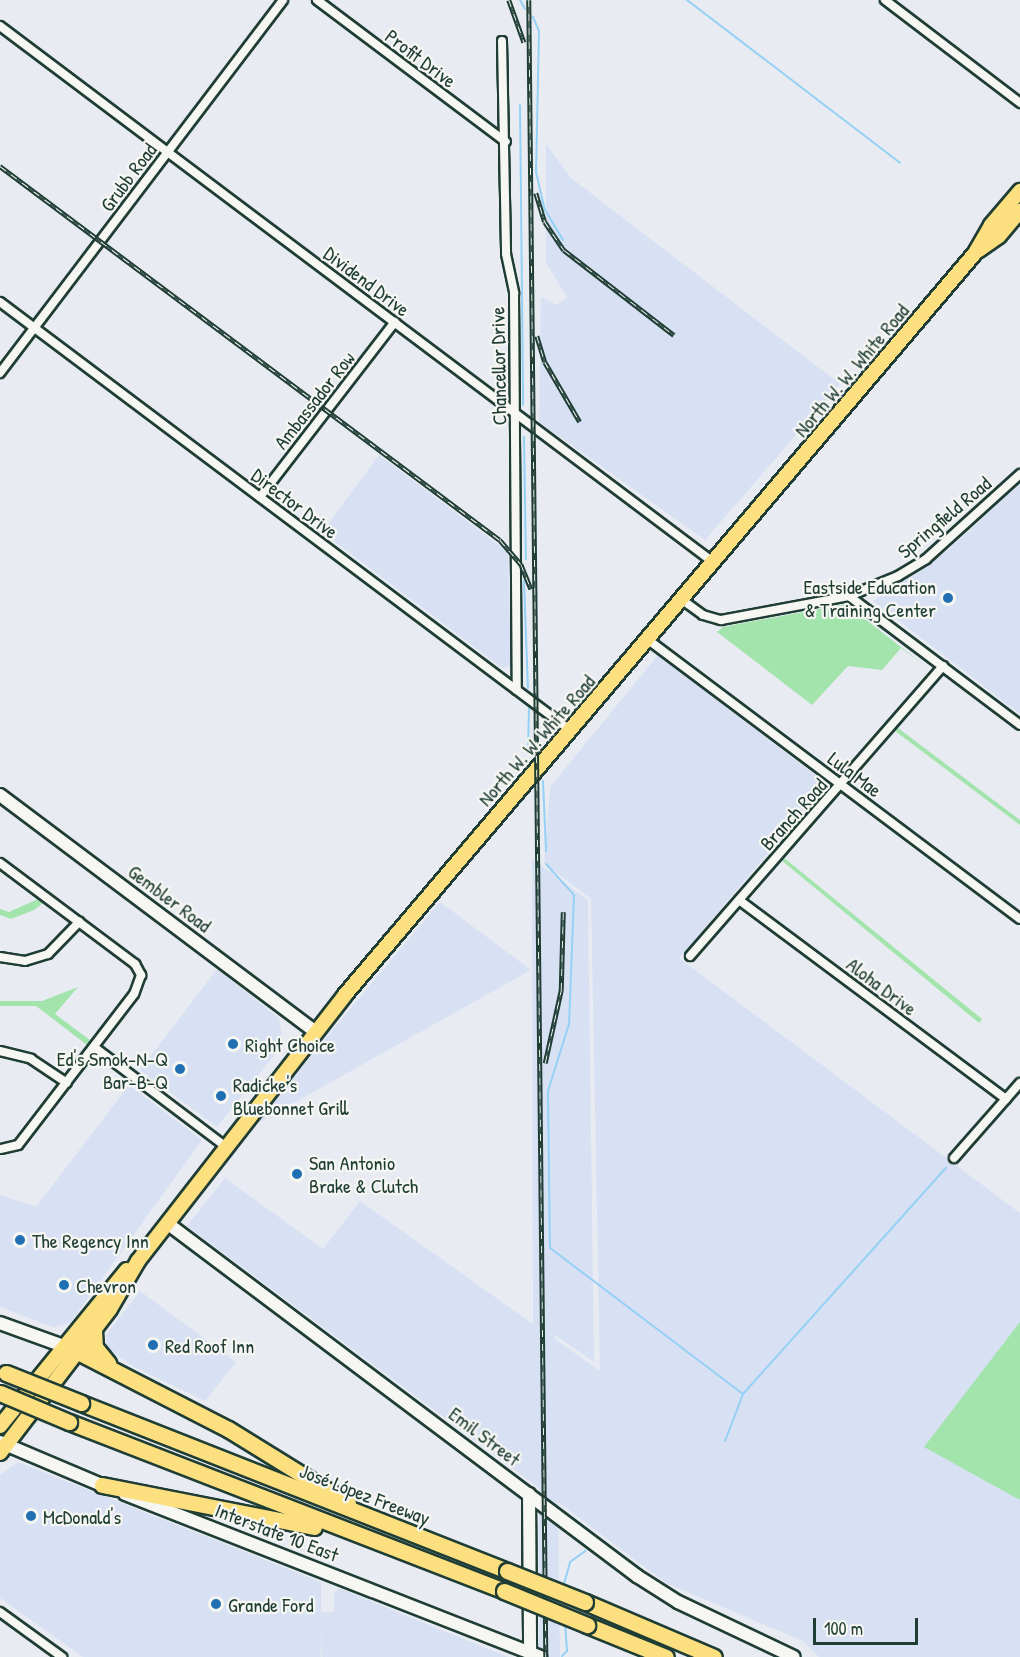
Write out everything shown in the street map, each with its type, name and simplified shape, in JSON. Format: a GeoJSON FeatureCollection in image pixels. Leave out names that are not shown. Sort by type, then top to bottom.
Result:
{"type":"FeatureCollection","features":[{"type":"Feature","properties":{"kind":"highway"},"geometry":{"type":"LineString","coordinates":[[94,1330],[95,1347],[112,1367]]}},
{"type":"Feature","properties":{"kind":"highway"},"geometry":{"type":"LineString","coordinates":[[78,1352],[112,1367],[228,1430],[381,1524]]}},
{"type":"Feature","properties":{"kind":"highway","name":"José López Freeway"},"geometry":{"type":"LineString","coordinates":[[3,1372],[381,1524],[585,1602],[714,1657]]}},
{"type":"Feature","properties":{"kind":"highway","name":"José López Freeway"},"geometry":{"type":"LineString","coordinates":[[0,1393],[666,1657]]}},
{"type":"Feature","properties":{"kind":"highway"},"geometry":{"type":"LineString","coordinates":[[102,1485],[369,1540]]}},
{"type":"Feature","properties":{"kind":"main road","name":"North W. W. White Road"},"geometry":{"type":"LineString","coordinates":[[2,1446],[78,1352],[138,1261],[316,1032],[975,253],[991,225],[1020,191]]}},
{"type":"Feature","properties":{"kind":"main road","name":"North W. W. White Road"},"geometry":{"type":"LineString","coordinates":[[975,253],[999,236],[1020,211]]}},
{"type":"Feature","properties":{"kind":"main road","name":"Gembler Road"},"geometry":{"type":"LineString","coordinates":[[0,795],[316,1032]]}},
{"type":"Feature","properties":{"kind":"main road","name":"Emil Street"},"geometry":{"type":"LineString","coordinates":[[167,1223],[664,1594],[794,1657]]}},
{"type":"Feature","properties":{"kind":"main road","name":"North W. W. White Road"},"geometry":{"type":"LineString","coordinates":[[0,1426],[63,1344],[115,1282],[138,1261]]}},
{"type":"Feature","properties":{"kind":"main road"},"geometry":{"type":"LineString","coordinates":[[0,1323],[63,1344],[78,1352]]}},
{"type":"Feature","properties":{"kind":"main road","name":"Interstate 10 East"},"geometry":{"type":"LineString","coordinates":[[2,1446],[535,1654]]}},
{"type":"Feature","properties":{"kind":"main road"},"geometry":{"type":"LineString","coordinates":[[529,1494],[535,1654]]}},
{"type":"Feature","properties":{"kind":"main road"},"geometry":{"type":"LineString","coordinates":[[529,1520],[539,1510],[552,1511]]}},
{"type":"Feature","properties":{"kind":"street","name":"Grubb Road"},"geometry":{"type":"LineString","coordinates":[[0,373],[283,0]]}},
{"type":"Feature","properties":{"kind":"street","name":"Profit Drive"},"geometry":{"type":"LineString","coordinates":[[317,0],[506,142]]}},
{"type":"Feature","properties":{"kind":"street"},"geometry":{"type":"LineString","coordinates":[[885,0],[1020,103]]}},
{"type":"Feature","properties":{"kind":"street","name":"Dividend Drive"},"geometry":{"type":"LineString","coordinates":[[0,26],[713,562]]}},
{"type":"Feature","properties":{"kind":"street","name":"Chancellor Drive"},"geometry":{"type":"LineString","coordinates":[[502,41],[506,142],[506,254],[514,293],[517,690]]}},
{"type":"Feature","properties":{"kind":"street","name":"Director Drive"},"geometry":{"type":"LineString","coordinates":[[0,302],[570,730]]}},
{"type":"Feature","properties":{"kind":"street","name":"Ambassador Row"},"geometry":{"type":"LineString","coordinates":[[260,497],[394,322]]}},
{"type":"Feature","properties":{"kind":"street","name":"Springfield Road"},"geometry":{"type":"LineString","coordinates":[[681,599],[703,615],[721,620],[849,596],[898,576],[926,559],[1020,474]]}},
{"type":"Feature","properties":{"kind":"street"},"geometry":{"type":"LineString","coordinates":[[849,596],[1020,725]]}},
{"type":"Feature","properties":{"kind":"street","name":"Lula Mae"},"geometry":{"type":"LineString","coordinates":[[647,639],[1020,919]]}},
{"type":"Feature","properties":{"kind":"street","name":"Branch Road"},"geometry":{"type":"LineString","coordinates":[[690,956],[943,666]]}},
{"type":"Feature","properties":{"kind":"street"},"geometry":{"type":"LineString","coordinates":[[0,863],[135,964],[141,975],[141,984],[67,1083],[14,1148],[0,1149]]}},
{"type":"Feature","properties":{"kind":"street","name":"Aloha Drive"},"geometry":{"type":"LineString","coordinates":[[739,900],[1006,1099]]}},
{"type":"Feature","properties":{"kind":"street"},"geometry":{"type":"LineString","coordinates":[[0,957],[25,962],[48,954],[79,922]]}},
{"type":"Feature","properties":{"kind":"street"},"geometry":{"type":"LineString","coordinates":[[94,1047],[226,1147]]}},
{"type":"Feature","properties":{"kind":"street"},"geometry":{"type":"LineString","coordinates":[[0,1051],[31,1059],[67,1083]]}},
{"type":"Feature","properties":{"kind":"street"},"geometry":{"type":"LineString","coordinates":[[954,1158],[1020,1083]]}},
{"type":"Feature","properties":{"kind":"street"},"geometry":{"type":"LineString","coordinates":[[0,1612],[62,1657]]}},
{"type":"Feature","properties":{"kind":"shaded area"},"geometry":{"type":"Polygon","coordinates":[[[546,144],[571,178],[840,384],[705,540],[539,422],[541,297],[557,305],[567,297],[546,263],[546,144]]]}},
{"type":"Feature","properties":{"kind":"shaded area"},"geometry":{"type":"Polygon","coordinates":[[[379,455],[508,552],[511,665],[502,668],[322,532],[379,455]]]}},
{"type":"Feature","properties":{"kind":"shaded area","name":"Eastside Education & Training Center"},"geometry":{"type":"Polygon","coordinates":[[[1020,483],[1020,714],[873,601],[948,550],[1020,483]]]}},
{"type":"Feature","properties":{"kind":"shaded area"},"geometry":{"type":"Polygon","coordinates":[[[658,655],[827,784],[679,958],[1020,1213],[1020,1322],[925,1447],[1020,1500],[1020,1657],[819,1657],[803,1641],[666,1583],[558,1502],[560,1657],[539,1657],[539,1488],[187,1226],[225,1178],[323,1249],[360,1201],[533,1324],[532,859],[588,900],[594,1362],[555,1335],[555,1339],[600,1371],[591,899],[544,863],[550,787],[658,655]]]}},
{"type":"Feature","properties":{"kind":"shaded area"},"geometry":{"type":"Polygon","coordinates":[[[440,902],[531,970],[258,1123],[324,1040],[440,902]]]}},
{"type":"Feature","properties":{"kind":"shaded area"},"geometry":{"type":"Polygon","coordinates":[[[217,969],[279,1018],[283,1044],[217,1127],[140,1070],[217,969]]]}},
{"type":"Feature","properties":{"kind":"shaded area"},"geometry":{"type":"Polygon","coordinates":[[[129,1085],[202,1140],[70,1323],[53,1327],[0,1307],[0,1195],[36,1207],[129,1085]]]}},
{"type":"Feature","properties":{"kind":"shaded area"},"geometry":{"type":"Polygon","coordinates":[[[140,1291],[236,1362],[205,1401],[134,1367],[107,1348],[106,1335],[140,1291]]]}},
{"type":"Feature","properties":{"kind":"shaded area"},"geometry":{"type":"Polygon","coordinates":[[[18,1462],[321,1582],[321,1612],[334,1612],[334,1594],[339,1588],[508,1657],[322,1657],[321,1620],[321,1657],[83,1657],[0,1598],[0,1475],[18,1462]]]}},
{"type":"Feature","properties":{"kind":"green space"},"geometry":{"type":"Polygon","coordinates":[[[846,604],[929,669],[901,648],[882,670],[848,666],[812,705],[717,632],[723,627],[846,604]]]}},
{"type":"Feature","properties":{"kind":"green space"},"geometry":{"type":"Polygon","coordinates":[[[898,728],[1020,820],[1020,825],[895,731],[898,728]]]}},
{"type":"Feature","properties":{"kind":"green space"},"geometry":{"type":"Polygon","coordinates":[[[783,857],[982,1019],[979,1023],[781,860],[783,857]]]}},
{"type":"Feature","properties":{"kind":"green space"},"geometry":{"type":"Polygon","coordinates":[[[38,899],[43,903],[34,910],[11,919],[0,915],[0,909],[9,912],[38,899]]]}},
{"type":"Feature","properties":{"kind":"green space"},"geometry":{"type":"Polygon","coordinates":[[[78,987],[55,1014],[90,1040],[87,1045],[36,1006],[0,1006],[0,1001],[42,1001],[78,987]]]}},
{"type":"Feature","properties":{"kind":"green space"},"geometry":{"type":"Polygon","coordinates":[[[1020,1322],[1020,1500],[924,1447],[1020,1322]]]}},
{"type":"Feature","properties":{"kind":"waterway"},"geometry":{"type":"LineString","coordinates":[[520,0],[525,9]]}},
{"type":"Feature","properties":{"kind":"waterway"},"geometry":{"type":"LineString","coordinates":[[687,0],[900,163]]}},
{"type":"Feature","properties":{"kind":"waterway"},"geometry":{"type":"LineString","coordinates":[[533,17],[539,31],[536,172],[545,210],[563,240]]}},
{"type":"Feature","properties":{"kind":"waterway"},"geometry":{"type":"LineString","coordinates":[[520,105],[523,405]]}},
{"type":"Feature","properties":{"kind":"waterway"},"geometry":{"type":"LineString","coordinates":[[524,437],[526,559]]}},
{"type":"Feature","properties":{"kind":"waterway"},"geometry":{"type":"LineString","coordinates":[[524,581],[528,688]]}},
{"type":"Feature","properties":{"kind":"waterway"},"geometry":{"type":"LineString","coordinates":[[528,750],[529,706]]}},
{"type":"Feature","properties":{"kind":"waterway"},"geometry":{"type":"LineString","coordinates":[[543,781],[546,851]]}},
{"type":"Feature","properties":{"kind":"waterway"},"geometry":{"type":"LineString","coordinates":[[546,864],[574,895],[569,1024],[548,1091],[550,1248],[743,1394]]}},
{"type":"Feature","properties":{"kind":"waterway"},"geometry":{"type":"LineString","coordinates":[[725,1441],[743,1394],[946,1168]]}},
{"type":"Feature","properties":{"kind":"waterway"},"geometry":{"type":"LineString","coordinates":[[563,1587],[570,1562],[585,1551]]}},
{"type":"Feature","properties":{"kind":"waterway"},"geometry":{"type":"LineString","coordinates":[[562,1656],[567,1651],[565,1622]]}},
{"type":"Feature","properties":{"kind":"railway"},"geometry":{"type":"LineString","coordinates":[[509,0],[524,42]]}},
{"type":"Feature","properties":{"kind":"railway"},"geometry":{"type":"LineString","coordinates":[[529,0],[546,1657]]}},
{"type":"Feature","properties":{"kind":"railway"},"geometry":{"type":"LineString","coordinates":[[0,166],[500,540],[521,564],[531,589]]}},
{"type":"Feature","properties":{"kind":"railway"},"geometry":{"type":"LineString","coordinates":[[536,193],[545,222],[564,250],[674,335]]}},
{"type":"Feature","properties":{"kind":"railway"},"geometry":{"type":"LineString","coordinates":[[537,336],[545,362],[580,422]]}},
{"type":"Feature","properties":{"kind":"railway"},"geometry":{"type":"LineString","coordinates":[[545,1063],[561,990],[563,912]]}},
{"type":"Feature","properties":{"kind":"place","name":"Eastside Education & Training Center"},"geometry":{"type":"Point","coordinates":[948,598]}},
{"type":"Feature","properties":{"kind":"place","name":"Right Choice"},"geometry":{"type":"Point","coordinates":[233,1044]}},
{"type":"Feature","properties":{"kind":"place","name":"Ed's Smok-N-Q Bar-B-Q"},"geometry":{"type":"Point","coordinates":[180,1069]}},
{"type":"Feature","properties":{"kind":"place","name":"Radicke's Bluebonnet Grill"},"geometry":{"type":"Point","coordinates":[221,1096]}},
{"type":"Feature","properties":{"kind":"place","name":"San Antonio Brake & Clutch"},"geometry":{"type":"Point","coordinates":[297,1174]}},
{"type":"Feature","properties":{"kind":"place","name":"The Regency Inn"},"geometry":{"type":"Point","coordinates":[20,1240]}},
{"type":"Feature","properties":{"kind":"place","name":"Chevron"},"geometry":{"type":"Point","coordinates":[64,1285]}},
{"type":"Feature","properties":{"kind":"place","name":"Red Roof Inn"},"geometry":{"type":"Point","coordinates":[153,1345]}},
{"type":"Feature","properties":{"kind":"place","name":"McDonald's"},"geometry":{"type":"Point","coordinates":[31,1516]}},
{"type":"Feature","properties":{"kind":"place","name":"Grande Ford"},"geometry":{"type":"Point","coordinates":[216,1604]}}]}
